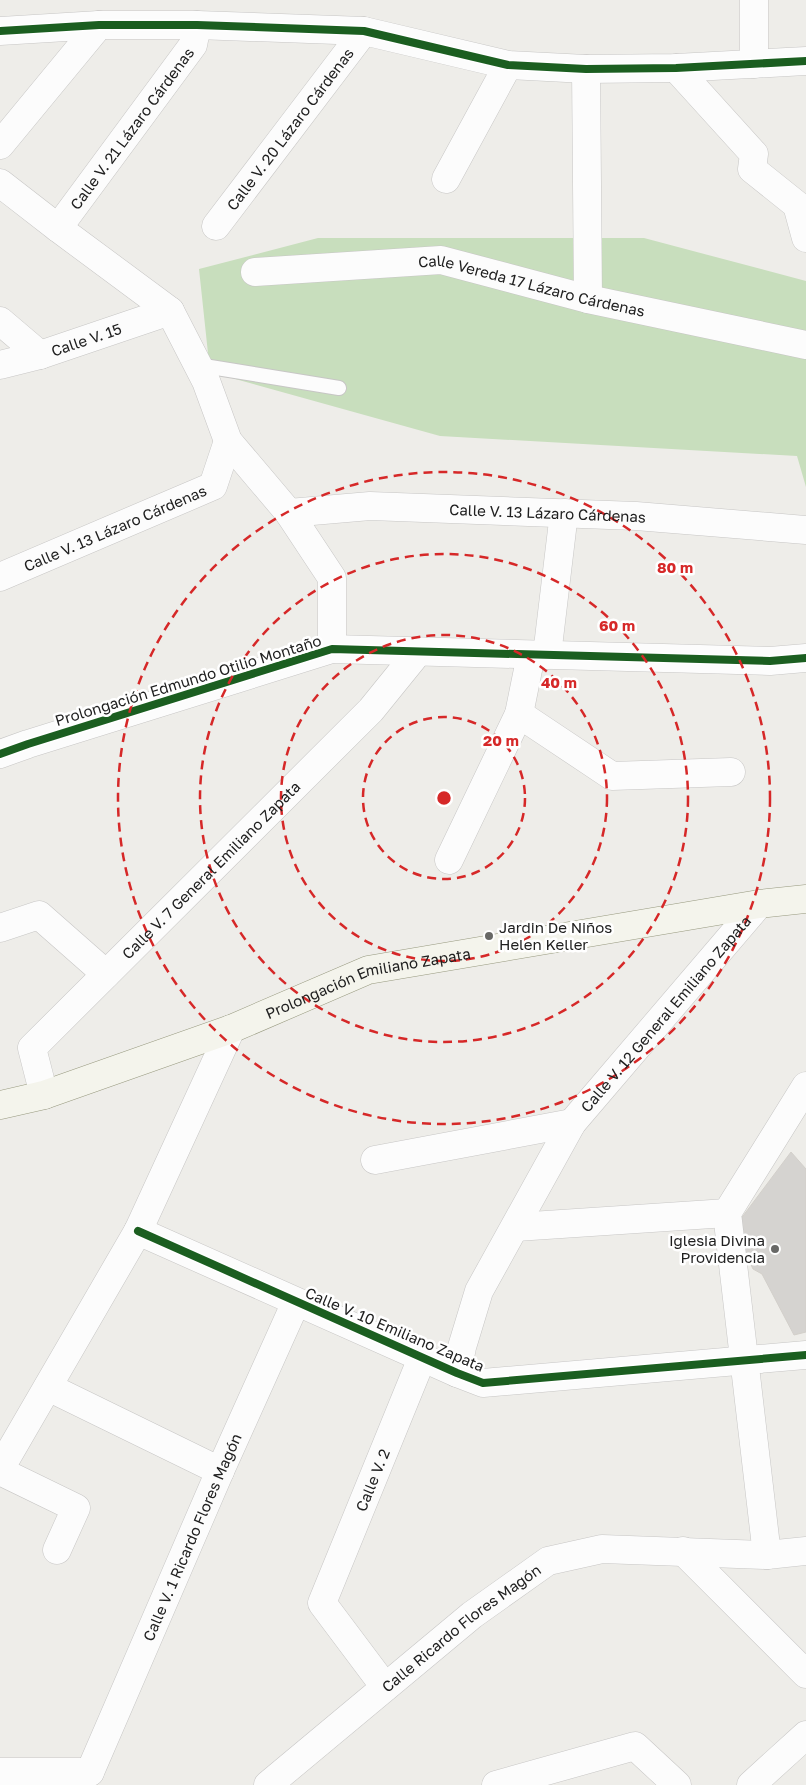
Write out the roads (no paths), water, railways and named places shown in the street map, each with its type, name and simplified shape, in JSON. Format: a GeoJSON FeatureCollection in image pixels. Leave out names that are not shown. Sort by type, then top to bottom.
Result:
{"type":"FeatureCollection","features":[{"type":"Feature","properties":{"kind":"main road","name":"Prolongación Emiliano Zapata"},"geometry":{"type":"LineString","coordinates":[[0,1105],[44,1095],[231,1028],[368,970],[759,904],[806,900]]}},
{"type":"Feature","properties":{"kind":"street"},"geometry":{"type":"LineString","coordinates":[[754,0],[754,64]]}},
{"type":"Feature","properties":{"kind":"street"},"geometry":{"type":"LineString","coordinates":[[0,31],[99,26],[197,25],[364,31],[508,65],[586,69],[676,68],[806,61]]}},
{"type":"Feature","properties":{"kind":"street","name":"Calle V. 21 Lázaro Cárdenas"},"geometry":{"type":"LineString","coordinates":[[58,228],[194,45],[197,25]]}},
{"type":"Feature","properties":{"kind":"street"},"geometry":{"type":"LineString","coordinates":[[0,145],[99,26]]}},
{"type":"Feature","properties":{"kind":"street","name":"Calle V. 20 Lázaro Cárdenas"},"geometry":{"type":"LineString","coordinates":[[216,226],[364,31]]}},
{"type":"Feature","properties":{"kind":"street"},"geometry":{"type":"LineString","coordinates":[[446,179],[508,65]]}},
{"type":"Feature","properties":{"kind":"street"},"geometry":{"type":"LineString","coordinates":[[676,68],[754,154],[752,169],[797,205],[806,238]]}},
{"type":"Feature","properties":{"kind":"street"},"geometry":{"type":"LineString","coordinates":[[586,69],[588,299]]}},
{"type":"Feature","properties":{"kind":"street"},"geometry":{"type":"LineString","coordinates":[[0,183],[170,311],[206,381],[228,441],[289,513],[332,578],[332,649]]}},
{"type":"Feature","properties":{"kind":"street","name":"Calle Vereda 17 Lázaro Cárdenas"},"geometry":{"type":"LineString","coordinates":[[255,272],[441,260],[588,299],[806,344]]}},
{"type":"Feature","properties":{"kind":"street","name":"Calle V. 15"},"geometry":{"type":"LineString","coordinates":[[0,365],[40,355],[170,311]]}},
{"type":"Feature","properties":{"kind":"street"},"geometry":{"type":"LineString","coordinates":[[0,321],[40,355]]}},
{"type":"Feature","properties":{"kind":"street","name":"Calle V. 13 Lázaro Cárdenas"},"geometry":{"type":"LineString","coordinates":[[0,577],[213,486],[228,441]]}},
{"type":"Feature","properties":{"kind":"street","name":"Calle V. 13 Lázaro Cárdenas"},"geometry":{"type":"LineString","coordinates":[[289,513],[370,506],[636,516],[806,530]]}},
{"type":"Feature","properties":{"kind":"street"},"geometry":{"type":"LineString","coordinates":[[449,860],[520,714],[539,655],[564,513]]}},
{"type":"Feature","properties":{"kind":"street","name":"Prolongación Edmundo Otilio Montaño"},"geometry":{"type":"LineString","coordinates":[[0,754],[332,649],[770,661],[806,658]]}},
{"type":"Feature","properties":{"kind":"street","name":"Calle V. 7 General Emiliano Zapata"},"geometry":{"type":"LineString","coordinates":[[44,1095],[32,1048],[371,710],[418,652]]}},
{"type":"Feature","properties":{"kind":"street"},"geometry":{"type":"LineString","coordinates":[[520,714],[612,776],[731,772]]}},
{"type":"Feature","properties":{"kind":"street","name":"Calle V. 12 General Emiliano Zapata"},"geometry":{"type":"LineString","coordinates":[[516,1226],[572,1122],[759,904]]}},
{"type":"Feature","properties":{"kind":"street"},"geometry":{"type":"LineString","coordinates":[[0,928],[39,915],[106,974]]}},
{"type":"Feature","properties":{"kind":"street"},"geometry":{"type":"LineString","coordinates":[[57,1550],[76,1508],[0,1470],[138,1231],[231,1028]]}},
{"type":"Feature","properties":{"kind":"street"},"geometry":{"type":"LineString","coordinates":[[766,1555],[727,1213],[806,1086]]}},
{"type":"Feature","properties":{"kind":"street","name":"Calle V. 12 General Emiliano Zapata"},"geometry":{"type":"LineString","coordinates":[[375,1160],[572,1122]]}},
{"type":"Feature","properties":{"kind":"street"},"geometry":{"type":"LineString","coordinates":[[456,1373],[479,1291],[516,1226],[727,1213]]}},
{"type":"Feature","properties":{"kind":"street","name":"Calle V. 10 Emiliano Zapata"},"geometry":{"type":"LineString","coordinates":[[138,1231],[456,1373],[483,1383],[806,1355]]}},
{"type":"Feature","properties":{"kind":"street","name":"Calle V. 1 Ricardo Flores Magón"},"geometry":{"type":"LineString","coordinates":[[95,1779],[220,1471],[296,1302]]}},
{"type":"Feature","properties":{"kind":"street","name":"Calle V. 2"},"geometry":{"type":"LineString","coordinates":[[386,1687],[322,1603],[422,1358]]}},
{"type":"Feature","properties":{"kind":"street"},"geometry":{"type":"LineString","coordinates":[[48,1387],[220,1471]]}},
{"type":"Feature","properties":{"kind":"street","name":"Calle Ricardo Flores Magón"},"geometry":{"type":"LineString","coordinates":[[268,1785],[472,1615],[548,1561],[602,1549],[766,1555],[806,1552]]}},
{"type":"Feature","properties":{"kind":"street"},"geometry":{"type":"LineString","coordinates":[[683,1551],[806,1674]]}},
{"type":"Feature","properties":{"kind":"street"},"geometry":{"type":"LineString","coordinates":[[751,1785],[806,1735]]}},
{"type":"Feature","properties":{"kind":"street"},"geometry":{"type":"LineString","coordinates":[[496,1785],[634,1746],[677,1785]]}},
{"type":"Feature","properties":{"kind":"street"},"geometry":{"type":"LineString","coordinates":[[0,1772],[95,1779]]}},
{"type":"Feature","properties":{"kind":"lane"},"geometry":{"type":"LineString","coordinates":[[198,365],[339,388]]}},
{"type":"Feature","properties":{"kind":"place","name":"Jardin De Niños Helen Keller"},"geometry":{"type":"Point","coordinates":[489,936]}},
{"type":"Feature","properties":{"kind":"place","name":"Iglesia Divina Providencia"},"geometry":{"type":"Point","coordinates":[775,1249]}}]}
